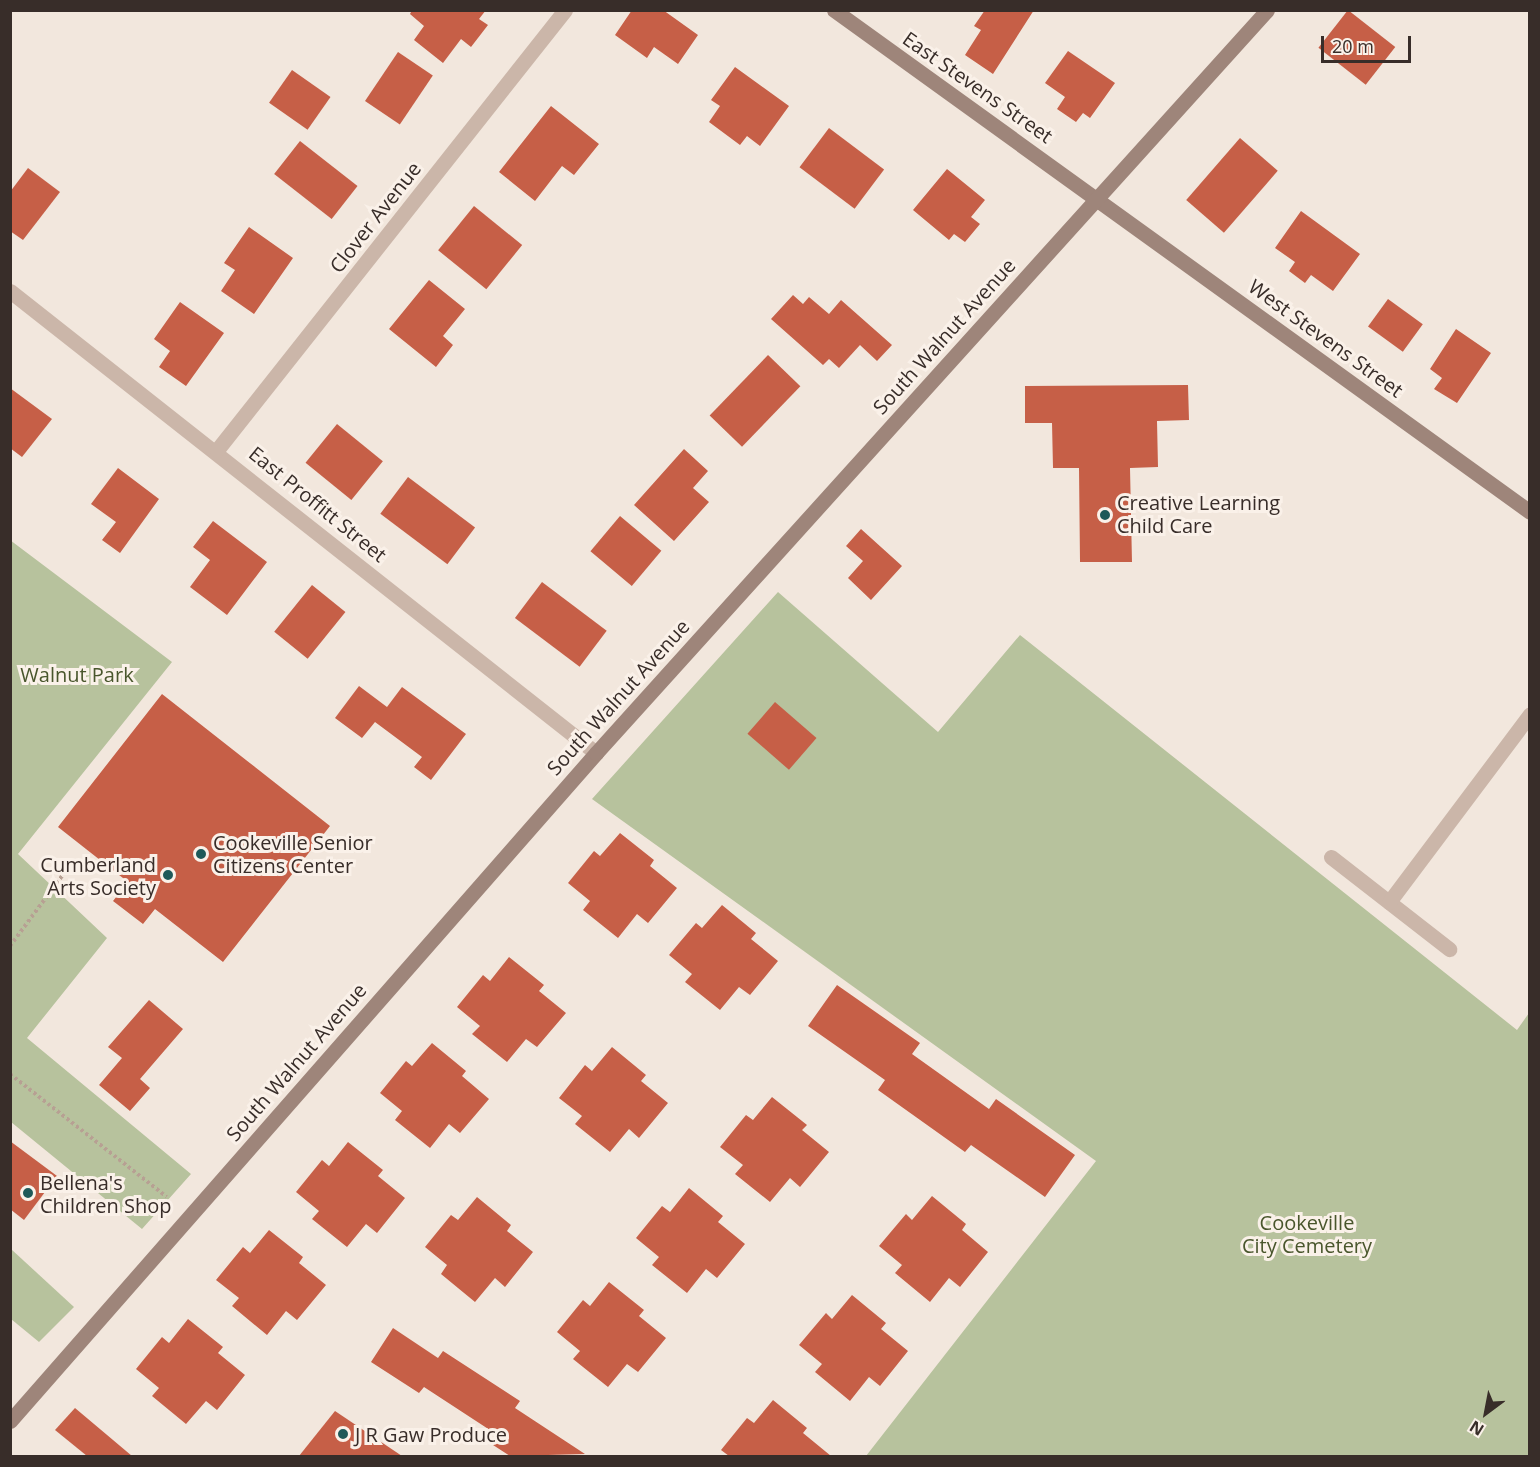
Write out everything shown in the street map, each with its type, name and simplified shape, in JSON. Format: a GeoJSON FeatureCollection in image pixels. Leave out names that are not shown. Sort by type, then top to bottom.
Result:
{"type":"FeatureCollection","features":[{"type":"Feature","properties":{"kind":"street","name":"Clover Avenue"},"geometry":{"type":"LineString","coordinates":[[217,450],[565,10]]}},
{"type":"Feature","properties":{"kind":"street","name":"East Stevens Street"},"geometry":{"type":"LineString","coordinates":[[834,10],[1097,198]]}},
{"type":"Feature","properties":{"kind":"street","name":"South Walnut Avenue"},"geometry":{"type":"LineString","coordinates":[[10,1421],[596,753],[1267,10]]}},
{"type":"Feature","properties":{"kind":"street","name":"West Stevens Street"},"geometry":{"type":"LineString","coordinates":[[1097,198],[1530,512]]}},
{"type":"Feature","properties":{"kind":"street","name":"East Proffitt Street"},"geometry":{"type":"LineString","coordinates":[[10,291],[217,450],[596,753]]}},
{"type":"Feature","properties":{"kind":"street"},"geometry":{"type":"LineString","coordinates":[[1389,902],[1530,714]]}},
{"type":"Feature","properties":{"kind":"street"},"geometry":{"type":"LineString","coordinates":[[1330,857],[1449,950]]}},
{"type":"Feature","properties":{"kind":"path"},"geometry":{"type":"LineString","coordinates":[[10,946],[62,876]]}},
{"type":"Feature","properties":{"kind":"path"},"geometry":{"type":"LineString","coordinates":[[10,1074],[167,1197]]}},
{"type":"Feature","properties":{"kind":"green space","name":"Walnut Park"},"geometry":{"type":"Polygon","coordinates":[[[10,540],[172,662],[18,854],[107,938],[27,1038],[191,1174],[142,1229],[11,1122],[10,540]]]}},
{"type":"Feature","properties":{"kind":"green space","name":"Cookeville City Cemetery"},"geometry":{"type":"Polygon","coordinates":[[[778,592],[938,732],[1020,635],[1517,1030],[1529,1013],[1529,1456],[866,1456],[1096,1161],[592,799],[778,592]]]}},
{"type":"Feature","properties":{"kind":"green space"},"geometry":{"type":"Polygon","coordinates":[[[11,1249],[74,1307],[39,1342],[11,1319],[11,1249]]]}},
{"type":"Feature","properties":{"kind":"building"},"geometry":{"type":"Polygon","coordinates":[[[412,10],[486,10],[479,19],[488,25],[471,47],[461,39],[443,63],[414,40],[424,26],[410,14],[412,10]]]}},
{"type":"Feature","properties":{"kind":"building"},"geometry":{"type":"Polygon","coordinates":[[[632,10],[663,10],[698,35],[678,64],[654,47],[647,58],[615,35],[632,10]]]}},
{"type":"Feature","properties":{"kind":"building"},"geometry":{"type":"Polygon","coordinates":[[[985,10],[1034,10],[993,74],[965,55],[981,30],[974,26],[985,10]]]}},
{"type":"Feature","properties":{"kind":"building"},"geometry":{"type":"Polygon","coordinates":[[[1348,10],[1395,47],[1366,85],[1318,48],[1348,10]]]}},
{"type":"Feature","properties":{"kind":"building"},"geometry":{"type":"Polygon","coordinates":[[[1068,51],[1115,83],[1090,118],[1083,113],[1076,122],[1057,109],[1065,97],[1045,83],[1068,51]]]}},
{"type":"Feature","properties":{"kind":"building"},"geometry":{"type":"Polygon","coordinates":[[[398,52],[433,75],[400,124],[365,101],[398,52]]]}},
{"type":"Feature","properties":{"kind":"building"},"geometry":{"type":"Polygon","coordinates":[[[735,67],[789,106],[760,146],[747,136],[740,145],[709,122],[720,106],[711,100],[735,67]]]}},
{"type":"Feature","properties":{"kind":"building"},"geometry":{"type":"Polygon","coordinates":[[[292,70],[331,97],[308,130],[269,103],[292,70]]]}},
{"type":"Feature","properties":{"kind":"building"},"geometry":{"type":"Polygon","coordinates":[[[551,106],[599,144],[574,175],[562,166],[535,201],[499,172],[551,106]]]}},
{"type":"Feature","properties":{"kind":"building"},"geometry":{"type":"Polygon","coordinates":[[[829,128],[884,170],[855,209],[800,167],[829,128]]]}},
{"type":"Feature","properties":{"kind":"building"},"geometry":{"type":"Polygon","coordinates":[[[1240,138],[1278,171],[1224,233],[1186,200],[1240,138]]]}},
{"type":"Feature","properties":{"kind":"building"},"geometry":{"type":"Polygon","coordinates":[[[300,141],[358,186],[332,219],[274,174],[300,141]]]}},
{"type":"Feature","properties":{"kind":"building"},"geometry":{"type":"Polygon","coordinates":[[[28,168],[60,192],[23,240],[10,231],[10,192],[28,168]]]}},
{"type":"Feature","properties":{"kind":"building"},"geometry":{"type":"Polygon","coordinates":[[[947,169],[985,200],[971,217],[980,224],[965,242],[954,234],[949,240],[913,210],[947,169]]]}},
{"type":"Feature","properties":{"kind":"building"},"geometry":{"type":"Polygon","coordinates":[[[474,206],[522,245],[486,289],[438,250],[474,206]]]}},
{"type":"Feature","properties":{"kind":"building"},"geometry":{"type":"Polygon","coordinates":[[[1301,211],[1360,254],[1333,291],[1311,275],[1305,283],[1289,271],[1295,262],[1275,248],[1301,211]]]}},
{"type":"Feature","properties":{"kind":"building"},"geometry":{"type":"Polygon","coordinates":[[[249,227],[293,258],[254,314],[221,291],[235,270],[224,263],[249,227]]]}},
{"type":"Feature","properties":{"kind":"building"},"geometry":{"type":"Polygon","coordinates":[[[429,280],[465,309],[443,336],[453,345],[436,367],[389,329],[429,280]]]}},
{"type":"Feature","properties":{"kind":"building"},"geometry":{"type":"Polygon","coordinates":[[[793,295],[803,304],[809,297],[829,314],[841,300],[892,345],[877,361],[860,345],[839,368],[829,359],[823,365],[771,319],[793,295]]]}},
{"type":"Feature","properties":{"kind":"building"},"geometry":{"type":"Polygon","coordinates":[[[1388,299],[1423,324],[1403,352],[1368,327],[1388,299]]]}},
{"type":"Feature","properties":{"kind":"building"},"geometry":{"type":"Polygon","coordinates":[[[180,302],[224,333],[186,386],[159,367],[170,351],[154,339],[180,302]]]}},
{"type":"Feature","properties":{"kind":"building"},"geometry":{"type":"Polygon","coordinates":[[[1456,329],[1491,353],[1457,403],[1434,389],[1442,378],[1430,369],[1456,329]]]}},
{"type":"Feature","properties":{"kind":"building"},"geometry":{"type":"Polygon","coordinates":[[[768,355],[800,386],[742,447],[710,415],[768,355]]]}},
{"type":"Feature","properties":{"kind":"building","name":"Creative Learning Child Care"},"geometry":{"type":"Polygon","coordinates":[[[1188,385],[1189,420],[1157,421],[1158,467],[1130,468],[1132,562],[1080,562],[1079,468],[1053,468],[1052,423],[1025,423],[1025,386],[1188,385]]]}},
{"type":"Feature","properties":{"kind":"building"},"geometry":{"type":"Polygon","coordinates":[[[10,388],[52,419],[22,457],[10,448],[10,388]]]}},
{"type":"Feature","properties":{"kind":"building"},"geometry":{"type":"Polygon","coordinates":[[[337,424],[383,461],[351,500],[306,463],[337,424]]]}},
{"type":"Feature","properties":{"kind":"building"},"geometry":{"type":"Polygon","coordinates":[[[684,449],[708,471],[693,488],[709,502],[674,541],[634,505],[684,449]]]}},
{"type":"Feature","properties":{"kind":"building"},"geometry":{"type":"Polygon","coordinates":[[[118,468],[159,499],[120,553],[102,540],[116,522],[91,504],[118,468]]]}},
{"type":"Feature","properties":{"kind":"building"},"geometry":{"type":"Polygon","coordinates":[[[408,477],[475,528],[447,564],[380,514],[408,477]]]}},
{"type":"Feature","properties":{"kind":"building"},"geometry":{"type":"Polygon","coordinates":[[[620,516],[661,551],[632,586],[590,551],[620,516]]]}},
{"type":"Feature","properties":{"kind":"building"},"geometry":{"type":"Polygon","coordinates":[[[213,521],[267,562],[227,615],[190,587],[210,560],[193,547],[213,521]]]}},
{"type":"Feature","properties":{"kind":"building"},"geometry":{"type":"Polygon","coordinates":[[[861,529],[902,566],[871,600],[848,578],[863,561],[846,546],[861,529]]]}},
{"type":"Feature","properties":{"kind":"building"},"geometry":{"type":"Polygon","coordinates":[[[542,582],[607,631],[580,667],[515,618],[542,582]]]}},
{"type":"Feature","properties":{"kind":"building"},"geometry":{"type":"Polygon","coordinates":[[[312,585],[345,612],[308,659],[274,632],[312,585]]]}},
{"type":"Feature","properties":{"kind":"building"},"geometry":{"type":"Polygon","coordinates":[[[359,686],[387,707],[402,687],[466,734],[431,780],[414,767],[422,757],[375,722],[362,738],[335,718],[359,686]]]}},
{"type":"Feature","properties":{"kind":"building","name":"Cookeville Senior Citizens Center"},"geometry":{"type":"Polygon","coordinates":[[[162,694],[330,826],[223,962],[155,909],[143,924],[113,901],[128,882],[58,827],[162,694]]]}},
{"type":"Feature","properties":{"kind":"building"},"geometry":{"type":"Polygon","coordinates":[[[775,702],[817,738],[789,770],[747,734],[775,702]]]}},
{"type":"Feature","properties":{"kind":"building"},"geometry":{"type":"Polygon","coordinates":[[[620,833],[654,860],[650,866],[677,888],[648,923],[637,914],[618,938],[583,910],[590,901],[568,883],[594,851],[600,856],[620,833]]]}},
{"type":"Feature","properties":{"kind":"building"},"geometry":{"type":"Polygon","coordinates":[[[722,905],[756,933],[751,939],[778,961],[750,995],[739,987],[720,1010],[685,982],[692,974],[669,955],[696,923],[702,928],[722,905]]]}},
{"type":"Feature","properties":{"kind":"building"},"geometry":{"type":"Polygon","coordinates":[[[509,957],[544,985],[539,991],[566,1013],[537,1047],[526,1039],[507,1062],[472,1034],[480,1026],[457,1007],[483,975],[490,981],[509,957]]]}},
{"type":"Feature","properties":{"kind":"building"},"geometry":{"type":"Polygon","coordinates":[[[837,985],[920,1043],[912,1054],[989,1109],[996,1099],[1075,1155],[1045,1197],[971,1145],[965,1152],[878,1090],[885,1080],[808,1026],[837,985]]]}},
{"type":"Feature","properties":{"kind":"building"},"geometry":{"type":"Polygon","coordinates":[[[149,1000],[183,1029],[140,1079],[150,1088],[130,1111],[99,1085],[122,1058],[108,1047],[149,1000]]]}},
{"type":"Feature","properties":{"kind":"building"},"geometry":{"type":"Polygon","coordinates":[[[432,1043],[466,1071],[462,1076],[489,1099],[460,1133],[449,1124],[430,1148],[395,1120],[402,1111],[380,1093],[406,1061],[412,1066],[432,1043]]]}},
{"type":"Feature","properties":{"kind":"building"},"geometry":{"type":"Polygon","coordinates":[[[612,1047],[646,1075],[641,1081],[668,1103],[639,1138],[629,1129],[610,1152],[575,1124],[582,1116],[559,1098],[585,1065],[592,1071],[612,1047]]]}},
{"type":"Feature","properties":{"kind":"building"},"geometry":{"type":"Polygon","coordinates":[[[772,1097],[807,1125],[802,1130],[829,1152],[800,1187],[790,1178],[770,1202],[735,1174],[743,1165],[720,1147],[746,1115],[753,1120],[772,1097]]]}},
{"type":"Feature","properties":{"kind":"building","name":"Bellena's Children Shop"},"geometry":{"type":"Polygon","coordinates":[[[10,1141],[57,1176],[24,1220],[10,1209],[10,1141]]]}},
{"type":"Feature","properties":{"kind":"building"},"geometry":{"type":"Polygon","coordinates":[[[348,1142],[383,1170],[378,1176],[405,1198],[377,1233],[366,1224],[347,1247],[312,1219],[319,1211],[296,1192],[322,1160],[329,1166],[348,1142]]]}},
{"type":"Feature","properties":{"kind":"building"},"geometry":{"type":"Polygon","coordinates":[[[689,1188],[723,1216],[718,1222],[745,1244],[717,1278],[706,1269],[687,1293],[652,1265],[659,1257],[636,1238],[662,1206],[670,1212],[689,1188]]]}},
{"type":"Feature","properties":{"kind":"building"},"geometry":{"type":"Polygon","coordinates":[[[932,1196],[966,1224],[962,1230],[988,1252],[960,1287],[949,1278],[930,1302],[895,1273],[902,1265],[879,1246],[906,1214],[912,1220],[932,1196]]]}},
{"type":"Feature","properties":{"kind":"building"},"geometry":{"type":"Polygon","coordinates":[[[477,1197],[511,1225],[507,1231],[533,1252],[505,1287],[495,1278],[475,1302],[441,1274],[447,1265],[425,1247],[451,1215],[458,1220],[477,1197]]]}},
{"type":"Feature","properties":{"kind":"building"},"geometry":{"type":"Polygon","coordinates":[[[269,1230],[303,1257],[299,1263],[326,1285],[297,1320],[286,1311],[267,1335],[232,1306],[239,1298],[216,1280],[243,1247],[250,1253],[269,1230]]]}},
{"type":"Feature","properties":{"kind":"building"},"geometry":{"type":"Polygon","coordinates":[[[609,1282],[644,1310],[639,1316],[666,1338],[638,1372],[627,1364],[608,1387],[573,1359],[580,1351],[557,1332],[583,1300],[590,1306],[609,1282]]]}},
{"type":"Feature","properties":{"kind":"building"},"geometry":{"type":"Polygon","coordinates":[[[852,1295],[886,1323],[881,1329],[908,1351],[880,1386],[869,1377],[850,1401],[815,1372],[822,1364],[799,1345],[826,1313],[832,1319],[852,1295]]]}},
{"type":"Feature","properties":{"kind":"building"},"geometry":{"type":"Polygon","coordinates":[[[188,1319],[223,1347],[218,1353],[245,1375],[217,1410],[206,1401],[186,1424],[152,1396],[159,1388],[136,1369],[162,1337],[169,1343],[188,1319]]]}},
{"type":"Feature","properties":{"kind":"building"},"geometry":{"type":"Polygon","coordinates":[[[393,1328],[438,1358],[443,1351],[520,1401],[515,1408],[585,1454],[510,1456],[493,1445],[499,1436],[424,1387],[419,1393],[371,1362],[393,1328]]]}},
{"type":"Feature","properties":{"kind":"building"},"geometry":{"type":"Polygon","coordinates":[[[773,1400],[807,1428],[803,1433],[831,1456],[729,1456],[721,1450],[747,1418],[754,1423],[773,1400]]]}},
{"type":"Feature","properties":{"kind":"building"},"geometry":{"type":"Polygon","coordinates":[[[75,1408],[132,1456],[87,1456],[55,1430],[75,1408]]]}},
{"type":"Feature","properties":{"kind":"building","name":"J R Gaw Produce"},"geometry":{"type":"Polygon","coordinates":[[[335,1411],[402,1456],[299,1456],[335,1411]]]}},
{"type":"Feature","properties":{"kind":"place","name":"Creative Learning Child Care"},"geometry":{"type":"Point","coordinates":[1105,515]}},
{"type":"Feature","properties":{"kind":"place","name":"Cookeville Senior Citizens Center"},"geometry":{"type":"Point","coordinates":[201,854]}},
{"type":"Feature","properties":{"kind":"place","name":"Cumberland Arts Society"},"geometry":{"type":"Point","coordinates":[168,875]}},
{"type":"Feature","properties":{"kind":"place","name":"Bellena's Children Shop"},"geometry":{"type":"Point","coordinates":[28,1193]}},
{"type":"Feature","properties":{"kind":"place","name":"J R Gaw Produce"},"geometry":{"type":"Point","coordinates":[343,1434]}}]}
